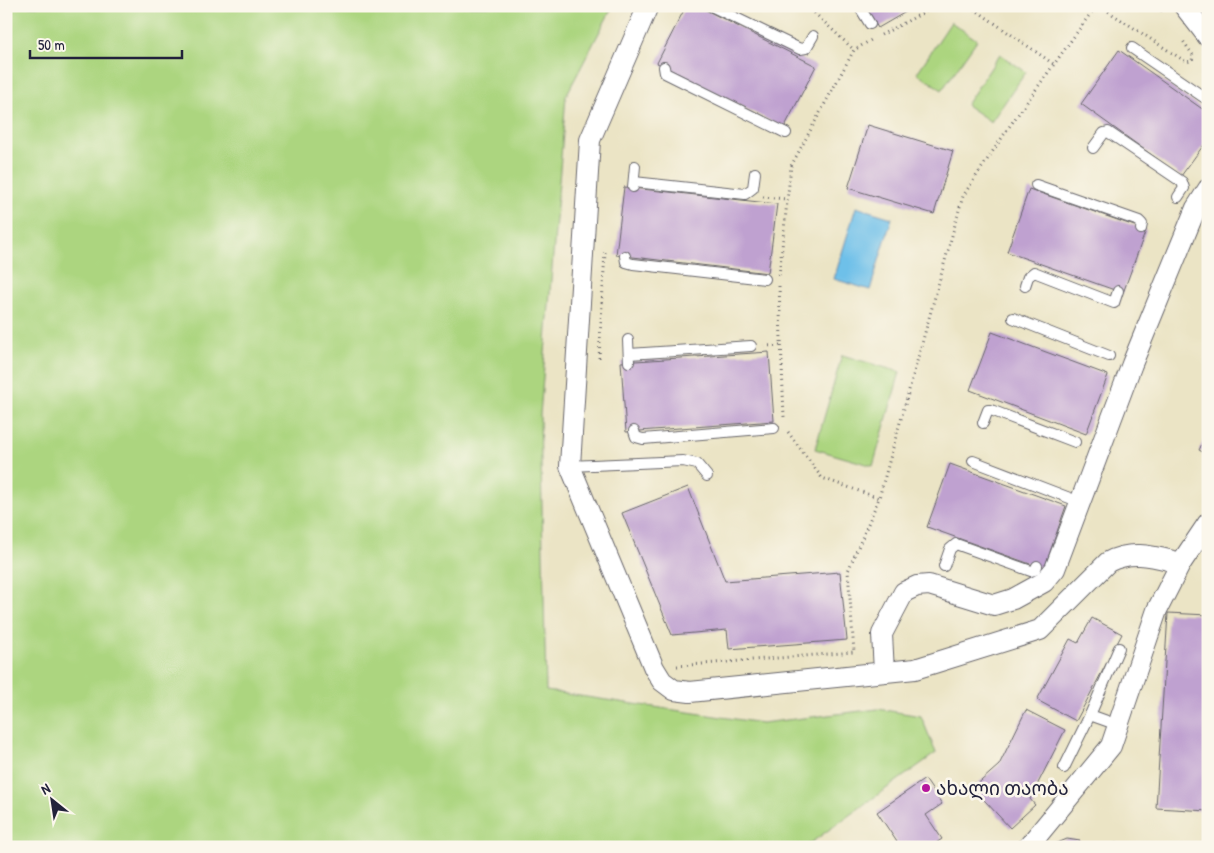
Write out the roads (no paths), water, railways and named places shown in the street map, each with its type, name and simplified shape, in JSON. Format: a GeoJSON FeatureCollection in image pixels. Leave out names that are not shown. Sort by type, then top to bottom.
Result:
{"type":"FeatureCollection","features":[{"type":"Feature","properties":{"kind":"street"},"geometry":{"type":"LineString","coordinates":[[648,6],[590,140],[570,466],[654,668],[662,681],[674,690],[690,692],[852,677],[915,669],[1040,630],[1108,562],[1121,556],[1136,553],[1181,563]]}},
{"type":"Feature","properties":{"kind":"street"},"geometry":{"type":"LineString","coordinates":[[1187,7],[1208,37]]}},
{"type":"Feature","properties":{"kind":"street"},"geometry":{"type":"LineString","coordinates":[[884,672],[882,634],[904,592],[917,586],[929,585],[994,605],[1013,599],[1044,582],[1055,569],[1068,500],[1145,333],[1196,208],[1208,189]]}},
{"type":"Feature","properties":{"kind":"street"},"geometry":{"type":"LineString","coordinates":[[1028,847],[1111,746],[1157,610],[1181,563],[1208,523]]}},
{"type":"Feature","properties":{"kind":"lane"},"geometry":{"type":"LineString","coordinates":[[711,6],[800,49],[806,48],[813,36]]}},
{"type":"Feature","properties":{"kind":"lane"},"geometry":{"type":"LineString","coordinates":[[859,6],[870,24]]}},
{"type":"Feature","properties":{"kind":"lane"},"geometry":{"type":"LineString","coordinates":[[1132,48],[1208,100]]}},
{"type":"Feature","properties":{"kind":"lane"},"geometry":{"type":"LineString","coordinates":[[664,66],[665,73],[786,133]]}},
{"type":"Feature","properties":{"kind":"lane"},"geometry":{"type":"LineString","coordinates":[[1094,148],[1104,133],[1108,132],[1175,175],[1185,184],[1178,197]]}},
{"type":"Feature","properties":{"kind":"lane"},"geometry":{"type":"LineString","coordinates":[[636,166],[633,185],[748,193],[753,188],[755,173]]}},
{"type":"Feature","properties":{"kind":"lane"},"geometry":{"type":"LineString","coordinates":[[1036,185],[1139,221],[1142,224],[1141,229]]}},
{"type":"Feature","properties":{"kind":"lane"},"geometry":{"type":"LineString","coordinates":[[625,256],[626,262],[633,264],[765,279]]}},
{"type":"Feature","properties":{"kind":"lane"},"geometry":{"type":"LineString","coordinates":[[1024,286],[1028,277],[1034,272],[1114,303],[1118,291]]}},
{"type":"Feature","properties":{"kind":"lane"},"geometry":{"type":"LineString","coordinates":[[1013,318],[1109,356]]}},
{"type":"Feature","properties":{"kind":"lane"},"geometry":{"type":"LineString","coordinates":[[628,340],[629,358],[751,346]]}},
{"type":"Feature","properties":{"kind":"lane"},"geometry":{"type":"LineString","coordinates":[[983,423],[988,410],[991,410],[1075,442]]}},
{"type":"Feature","properties":{"kind":"lane"},"geometry":{"type":"LineString","coordinates":[[634,431],[636,437],[644,439],[774,428]]}},
{"type":"Feature","properties":{"kind":"lane"},"geometry":{"type":"LineString","coordinates":[[570,466],[683,461],[697,464],[707,476]]}},
{"type":"Feature","properties":{"kind":"lane"},"geometry":{"type":"LineString","coordinates":[[973,461],[1068,500]]}},
{"type":"Feature","properties":{"kind":"lane"},"geometry":{"type":"LineString","coordinates":[[944,566],[950,549],[956,544],[1031,571],[1036,570],[1037,566]]}},
{"type":"Feature","properties":{"kind":"lane"},"geometry":{"type":"LineString","coordinates":[[1064,768],[1090,715],[1119,648]]}},
{"type":"Feature","properties":{"kind":"lane"},"geometry":{"type":"LineString","coordinates":[[1090,715],[1118,725]]}},
{"type":"Feature","properties":{"kind":"water"},"geometry":{"type":"Polygon","coordinates":[[[856,207],[892,218],[870,290],[834,279],[856,207]]]}},
{"type":"Feature","properties":{"kind":"place","name":"ახალი თაობა"},"geometry":{"type":"Point","coordinates":[926,788]}}]}
